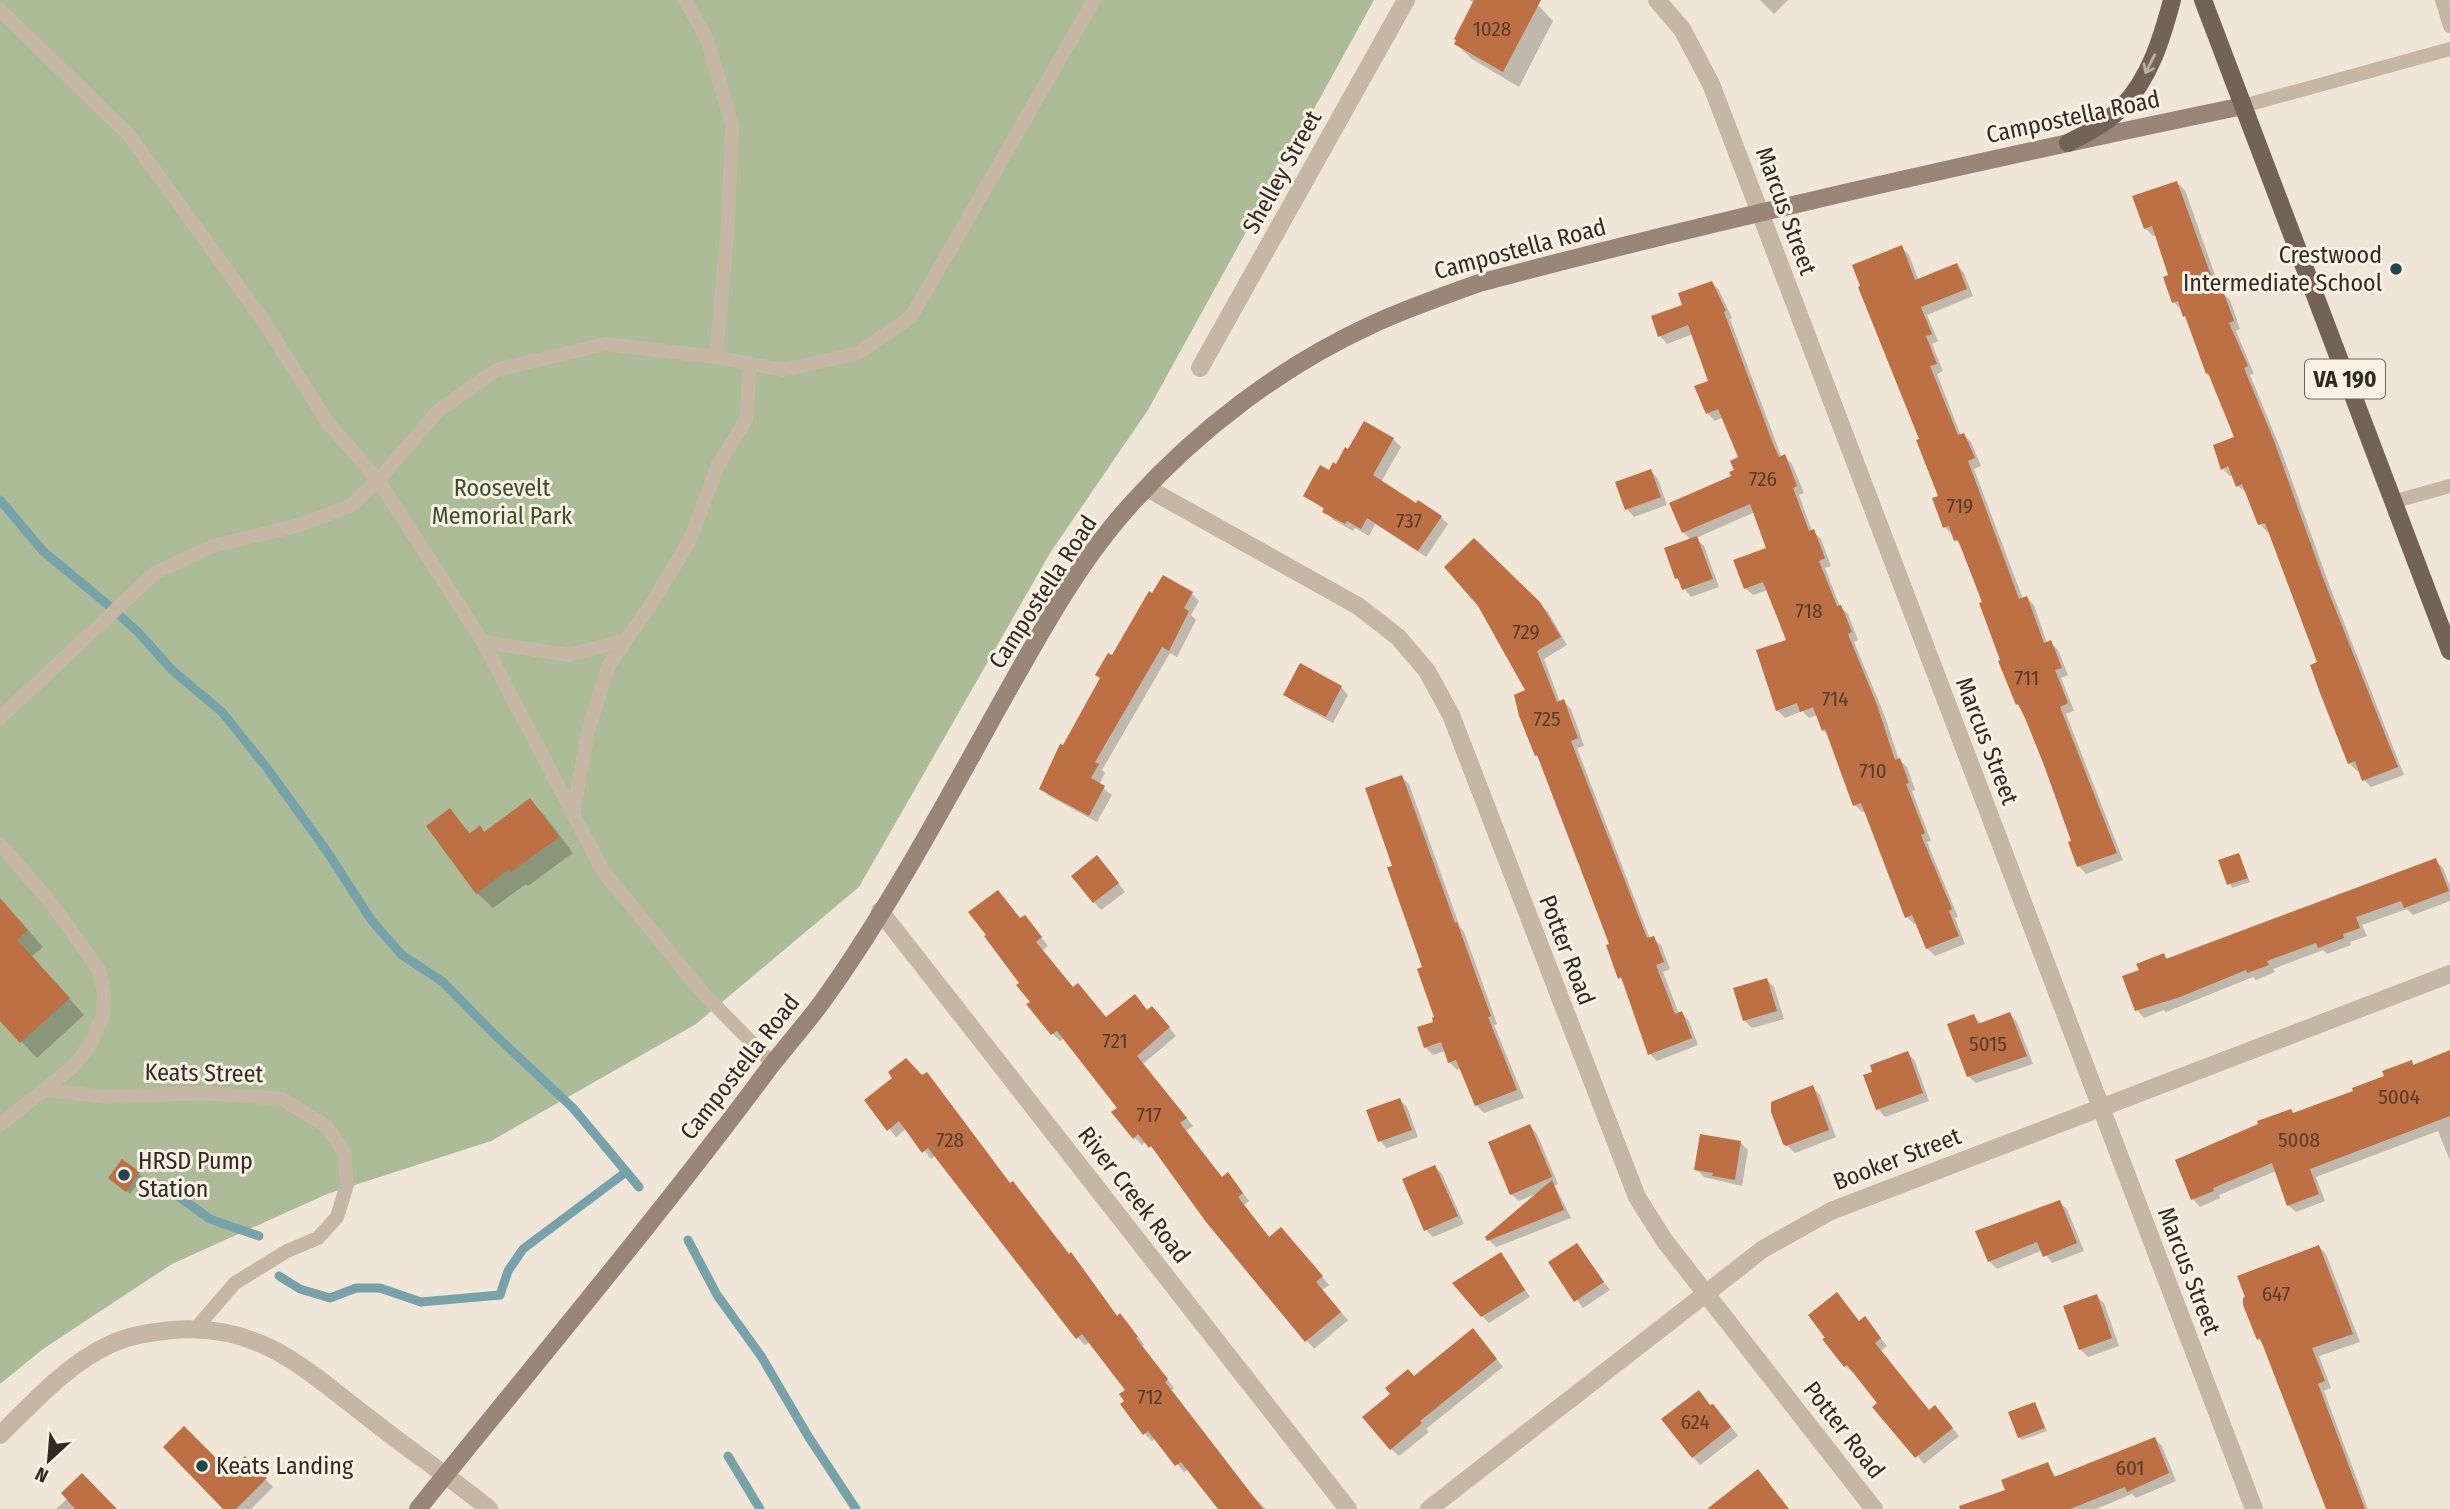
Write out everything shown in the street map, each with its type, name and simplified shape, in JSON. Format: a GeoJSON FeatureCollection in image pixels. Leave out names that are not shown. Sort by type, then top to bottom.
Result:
{"type":"FeatureCollection","features":[{"type":"Feature","properties":{"kind":"main road"},"geometry":{"type":"LineString","coordinates":[[2068,143],[2098,127],[2122,107],[2136,88],[2162,40],[2172,0]]}},
{"type":"Feature","properties":{"kind":"main road","name":"VA 190"},"geometry":{"type":"LineString","coordinates":[[2203,0],[2450,652]]}},
{"type":"Feature","properties":{"kind":"main road","name":"Campostella Road"},"geometry":{"type":"LineString","coordinates":[[418,1509],[642,1232],[820,1005],[939,814],[1031,649],[1077,575],[1132,503],[1205,433],[1257,391],[1370,325],[1479,282],[1760,213],[2243,106]]}},
{"type":"Feature","properties":{"kind":"street","name":"Shelley Street"},"geometry":{"type":"LineString","coordinates":[[1200,368],[1406,0]]}},
{"type":"Feature","properties":{"kind":"street","name":"Marcus Street"},"geometry":{"type":"LineString","coordinates":[[1657,0],[1682,29],[1711,84],[2254,1509]]}},
{"type":"Feature","properties":{"kind":"street","name":"Potter Road"},"geometry":{"type":"LineString","coordinates":[[1147,488],[1358,606],[1398,637],[1427,671],[1451,715],[1637,1196],[1664,1240],[1874,1509]]}},
{"type":"Feature","properties":{"kind":"street","name":"River Creek Road"},"geometry":{"type":"LineString","coordinates":[[880,911],[1348,1509]]}},
{"type":"Feature","properties":{"kind":"street","name":"Booker Street"},"geometry":{"type":"LineString","coordinates":[[1429,1509],[1763,1249],[1831,1211],[2450,974]]}},
{"type":"Feature","properties":{"kind":"street"},"geometry":{"type":"LineString","coordinates":[[0,1435],[60,1377],[85,1358],[112,1343],[148,1332],[197,1328],[257,1341],[285,1354],[489,1509]]}},
{"type":"Feature","properties":{"kind":"lane"},"geometry":{"type":"LineString","coordinates":[[700,0],[688,7],[707,39],[732,125],[728,224],[716,356]]}},
{"type":"Feature","properties":{"kind":"lane"},"geometry":{"type":"LineString","coordinates":[[0,718],[156,572],[213,546],[300,525],[350,506],[378,480],[438,411],[496,370],[605,344],[716,356],[783,370],[858,353],[911,317],[1094,0]]}},
{"type":"Feature","properties":{"kind":"lane"},"geometry":{"type":"LineString","coordinates":[[2442,0],[2450,26]]}},
{"type":"Feature","properties":{"kind":"lane"},"geometry":{"type":"LineString","coordinates":[[0,10],[129,135],[262,320],[328,423],[378,480],[482,642],[603,871],[701,991],[772,1064]]}},
{"type":"Feature","properties":{"kind":"lane"},"geometry":{"type":"LineString","coordinates":[[2243,106],[2450,49]]}},
{"type":"Feature","properties":{"kind":"lane"},"geometry":{"type":"LineString","coordinates":[[573,815],[588,731],[608,667],[650,606],[690,540],[718,466],[746,421],[750,363]]}},
{"type":"Feature","properties":{"kind":"lane"},"geometry":{"type":"LineString","coordinates":[[2392,502],[2450,486]]}},
{"type":"Feature","properties":{"kind":"lane"},"geometry":{"type":"LineString","coordinates":[[482,642],[569,655],[626,640]]}},
{"type":"Feature","properties":{"kind":"lane"},"geometry":{"type":"LineString","coordinates":[[0,844],[51,903],[99,970],[104,993],[103,1015],[91,1043],[74,1066],[0,1125]]}},
{"type":"Feature","properties":{"kind":"lane","name":"Keats Street"},"geometry":{"type":"LineString","coordinates":[[45,1090],[107,1097],[203,1093],[282,1099],[326,1126],[344,1151],[347,1185],[337,1217],[318,1238],[287,1251],[235,1283],[197,1328]]}},
{"type":"Feature","properties":{"kind":"green space","name":"Roosevelt Memorial Park"},"geometry":{"type":"Polygon","coordinates":[[[0,0],[1374,0],[1148,410],[1050,553],[859,887],[696,1024],[491,1141],[327,1194],[172,1264],[43,1349],[0,1384],[0,0]]]}},
{"type":"Feature","properties":{"kind":"building"},"geometry":{"type":"Polygon","coordinates":[[[1474,0],[1541,0],[1503,72],[1454,44],[1474,0]]]}},
{"type":"Feature","properties":{"kind":"building"},"geometry":{"type":"Polygon","coordinates":[[[2177,181],[2218,292],[2223,291],[2234,321],[2229,323],[2248,366],[2244,368],[2398,767],[2362,781],[2355,761],[2348,764],[2320,693],[2310,665],[2317,662],[2265,523],[2258,525],[2242,484],[2236,487],[2228,466],[2221,470],[2213,445],[2234,437],[2208,373],[2206,374],[2185,316],[2183,317],[2178,301],[2172,303],[2163,277],[2168,275],[2152,226],[2144,229],[2132,196],[2177,181]]]}},
{"type":"Feature","properties":{"kind":"building"},"geometry":{"type":"Polygon","coordinates":[[[1902,245],[1915,280],[1957,263],[1967,289],[1921,307],[1932,334],[1926,336],[1937,364],[1930,366],[1958,435],[1964,433],[1975,458],[1968,461],[2019,599],[2027,596],[2044,643],[2051,640],[2062,668],[2055,670],[2068,703],[2060,707],[2117,853],[2077,867],[2068,842],[2071,841],[2044,765],[1998,661],[2000,660],[1979,603],[1982,602],[1958,540],[1954,541],[1949,526],[1943,528],[1932,498],[1938,496],[1916,440],[1919,439],[1858,287],[1860,286],[1852,265],[1902,245]]]}},
{"type":"Feature","properties":{"kind":"building"},"geometry":{"type":"Polygon","coordinates":[[[1712,281],[1726,311],[1724,312],[1773,444],[1779,457],[1785,454],[1797,486],[1793,488],[1809,531],[1814,529],[1825,558],[1819,561],[1837,606],[1841,605],[1852,632],[1848,634],[1877,705],[1895,760],[1900,758],[1909,783],[1906,784],[1925,833],[1921,835],[1952,909],[1949,911],[1959,936],[1926,949],[1912,915],[1905,918],[1861,803],[1853,806],[1825,729],[1822,731],[1813,707],[1800,712],[1797,703],[1776,711],[1756,650],[1786,640],[1763,582],[1744,589],[1733,560],[1766,548],[1750,504],[1682,533],[1669,503],[1731,476],[1729,472],[1734,470],[1730,461],[1738,457],[1718,409],[1706,414],[1694,386],[1708,381],[1688,325],[1658,337],[1651,316],[1682,305],[1678,293],[1712,281]]]}},
{"type":"Feature","properties":{"kind":"building"},"geometry":{"type":"Polygon","coordinates":[[[1364,421],[1394,438],[1373,475],[1416,503],[1418,500],[1442,516],[1418,551],[1367,518],[1361,529],[1347,521],[1345,524],[1322,512],[1324,508],[1303,496],[1320,465],[1329,470],[1333,462],[1336,464],[1364,421]]]}},
{"type":"Feature","properties":{"kind":"building"},"geometry":{"type":"Polygon","coordinates":[[[1651,469],[1661,497],[1625,510],[1615,482],[1651,469]]]}},
{"type":"Feature","properties":{"kind":"building"},"geometry":{"type":"Polygon","coordinates":[[[1697,536],[1713,579],[1682,590],[1678,578],[1675,579],[1664,548],[1697,536]]]}},
{"type":"Feature","properties":{"kind":"building"},"geometry":{"type":"Polygon","coordinates":[[[1474,538],[1540,602],[1561,637],[1537,651],[1557,702],[1564,699],[1578,738],[1571,741],[1647,938],[1654,936],[1664,962],[1656,965],[1675,1014],[1682,1011],[1692,1038],[1648,1055],[1621,977],[1618,979],[1606,945],[1609,944],[1584,878],[1537,755],[1535,756],[1519,716],[1514,695],[1525,690],[1478,606],[1444,567],[1474,538]]]}},
{"type":"Feature","properties":{"kind":"building"},"geometry":{"type":"Polygon","coordinates":[[[1163,575],[1193,592],[1184,608],[1189,611],[1169,651],[1162,647],[1095,762],[1099,764],[1091,778],[1105,786],[1089,816],[1039,789],[1060,744],[1063,745],[1100,678],[1095,675],[1108,653],[1112,655],[1149,591],[1152,593],[1163,575]]]}},
{"type":"Feature","properties":{"kind":"building"},"geometry":{"type":"Polygon","coordinates":[[[1300,663],[1342,686],[1326,717],[1283,695],[1300,663]]]}},
{"type":"Feature","properties":{"kind":"building"},"geometry":{"type":"Polygon","coordinates":[[[1402,775],[1491,1016],[1488,1017],[1517,1090],[1475,1106],[1456,1060],[1448,1063],[1441,1042],[1424,1048],[1417,1027],[1433,1022],[1434,1017],[1417,969],[1422,967],[1387,867],[1392,866],[1365,788],[1402,775]]]}},
{"type":"Feature","properties":{"kind":"building"},"geometry":{"type":"Polygon","coordinates":[[[530,798],[559,837],[476,894],[426,826],[450,808],[469,834],[480,825],[484,832],[530,798]]]}},
{"type":"Feature","properties":{"kind":"building"},"geometry":{"type":"Polygon","coordinates":[[[2239,853],[2248,878],[2227,885],[2218,860],[2239,853]]]}},
{"type":"Feature","properties":{"kind":"building"},"geometry":{"type":"Polygon","coordinates":[[[1097,855],[1119,883],[1093,903],[1071,876],[1097,855]]]}},
{"type":"Feature","properties":{"kind":"building"},"geometry":{"type":"Polygon","coordinates":[[[2436,858],[2449,891],[2404,908],[2401,901],[2356,917],[2360,928],[2343,934],[2344,938],[2318,948],[2316,943],[2267,961],[2269,965],[2247,973],[2246,970],[2180,997],[2135,1011],[2122,976],[2139,970],[2136,964],[2164,953],[2166,959],[2436,858]]]}},
{"type":"Feature","properties":{"kind":"building"},"geometry":{"type":"Polygon","coordinates":[[[998,890],[1020,918],[1025,915],[1042,937],[1036,942],[1073,987],[1078,983],[1106,1017],[1135,994],[1147,1010],[1152,1006],[1170,1027],[1137,1056],[1187,1118],[1180,1123],[1222,1177],[1228,1172],[1243,1193],[1238,1197],[1269,1237],[1281,1227],[1323,1276],[1316,1282],[1341,1312],[1305,1342],[1206,1222],[1151,1146],[1149,1148],[1138,1134],[1133,1139],[1111,1112],[1117,1108],[1057,1031],[1051,1035],[1026,1004],[1030,1002],[1016,985],[1019,983],[968,912],[998,890]]]}},
{"type":"Feature","properties":{"kind":"building"},"geometry":{"type":"Polygon","coordinates":[[[0,898],[28,930],[17,940],[70,998],[20,1043],[0,1021],[0,898]]]}},
{"type":"Feature","properties":{"kind":"building"},"geometry":{"type":"Polygon","coordinates":[[[1767,978],[1777,1011],[1743,1021],[1733,988],[1767,978]]]}},
{"type":"Feature","properties":{"kind":"building"},"geometry":{"type":"Polygon","coordinates":[[[2010,1012],[2027,1056],[1967,1077],[1947,1024],[1974,1014],[1978,1024],[2010,1012]]]}},
{"type":"Feature","properties":{"kind":"building"},"geometry":{"type":"Polygon","coordinates":[[[2450,1050],[2450,1116],[2310,1169],[2319,1194],[2287,1206],[2272,1163],[2191,1200],[2175,1160],[2258,1124],[2257,1121],[2291,1109],[2293,1113],[2353,1091],[2352,1088],[2384,1076],[2382,1071],[2412,1060],[2413,1065],[2450,1050]]]}},
{"type":"Feature","properties":{"kind":"building"},"geometry":{"type":"Polygon","coordinates":[[[1908,1051],[1923,1093],[1876,1110],[1863,1075],[1872,1072],[1870,1065],[1908,1051]]]}},
{"type":"Feature","properties":{"kind":"building"},"geometry":{"type":"Polygon","coordinates":[[[906,1058],[922,1075],[927,1072],[1010,1183],[1013,1181],[1069,1254],[1071,1252],[1117,1316],[1120,1313],[1168,1379],[1165,1382],[1263,1509],[1218,1509],[1181,1462],[1175,1466],[1148,1431],[1143,1435],[1120,1404],[1124,1401],[1119,1394],[1125,1390],[1082,1334],[1076,1339],[928,1148],[922,1153],[899,1121],[887,1131],[864,1100],[892,1078],[888,1072],[906,1058]]]}},
{"type":"Feature","properties":{"kind":"building"},"geometry":{"type":"Polygon","coordinates":[[[1813,1085],[1829,1130],[1786,1146],[1771,1112],[1771,1102],[1813,1085]]]}},
{"type":"Feature","properties":{"kind":"building"},"geometry":{"type":"Polygon","coordinates":[[[1400,1098],[1412,1130],[1378,1142],[1366,1110],[1400,1098]]]}},
{"type":"Feature","properties":{"kind":"building"},"geometry":{"type":"Polygon","coordinates":[[[1530,1124],[1552,1177],[1510,1195],[1488,1142],[1530,1124]]]}},
{"type":"Feature","properties":{"kind":"building"},"geometry":{"type":"Polygon","coordinates":[[[1700,1134],[1741,1141],[1735,1180],[1694,1170],[1700,1134]]]}},
{"type":"Feature","properties":{"kind":"building","name":"HRSD Pump Station"},"geometry":{"type":"Polygon","coordinates":[[[122,1159],[140,1172],[126,1192],[108,1178],[122,1159]]]}},
{"type":"Feature","properties":{"kind":"building"},"geometry":{"type":"Polygon","coordinates":[[[1435,1165],[1458,1216],[1424,1231],[1402,1179],[1435,1165]]]}},
{"type":"Feature","properties":{"kind":"building"},"geometry":{"type":"Polygon","coordinates":[[[1552,1180],[1564,1210],[1487,1241],[1485,1237],[1552,1180]]]}},
{"type":"Feature","properties":{"kind":"building"},"geometry":{"type":"Polygon","coordinates":[[[2060,1200],[2077,1243],[2043,1257],[2037,1242],[1988,1262],[1975,1231],[2060,1200]]]}},
{"type":"Feature","properties":{"kind":"building"},"geometry":{"type":"Polygon","coordinates":[[[1577,1243],[1604,1282],[1574,1302],[1548,1262],[1577,1243]]]}},
{"type":"Feature","properties":{"kind":"building"},"geometry":{"type":"Polygon","coordinates":[[[2319,1245],[2353,1334],[2312,1348],[2325,1381],[2318,1384],[2365,1509],[2326,1509],[2260,1338],[2257,1340],[2243,1305],[2245,1297],[2237,1276],[2319,1245]]]}},
{"type":"Feature","properties":{"kind":"building"},"geometry":{"type":"Polygon","coordinates":[[[1501,1252],[1525,1290],[1481,1317],[1452,1283],[1501,1252]]]}},
{"type":"Feature","properties":{"kind":"building"},"geometry":{"type":"Polygon","coordinates":[[[1837,1292],[1859,1321],[1865,1316],[1881,1338],[1875,1343],[1929,1410],[1935,1405],[1953,1428],[1915,1458],[1872,1407],[1877,1403],[1822,1339],[1825,1338],[1808,1315],[1837,1292]]]}},
{"type":"Feature","properties":{"kind":"building"},"geometry":{"type":"Polygon","coordinates":[[[2097,1294],[2112,1338],[2079,1350],[2063,1306],[2097,1294]]]}},
{"type":"Feature","properties":{"kind":"building"},"geometry":{"type":"Polygon","coordinates":[[[1473,1328],[1497,1359],[1420,1421],[1422,1423],[1390,1450],[1362,1417],[1390,1394],[1385,1388],[1408,1369],[1414,1376],[1473,1328]]]}},
{"type":"Feature","properties":{"kind":"building"},"geometry":{"type":"Polygon","coordinates":[[[1699,1390],[1731,1427],[1692,1458],[1661,1419],[1699,1390]]]}},
{"type":"Feature","properties":{"kind":"building"},"geometry":{"type":"Polygon","coordinates":[[[2035,1402],[2045,1428],[2018,1438],[2008,1412],[2035,1402]]]}},
{"type":"Feature","properties":{"kind":"building","name":"Keats Landing"},"geometry":{"type":"Polygon","coordinates":[[[184,1426],[230,1472],[245,1456],[267,1478],[236,1509],[223,1509],[163,1447],[184,1426]]]}},
{"type":"Feature","properties":{"kind":"building"},"geometry":{"type":"Polygon","coordinates":[[[2155,1437],[2169,1473],[2127,1492],[2125,1487],[2070,1509],[1960,1509],[1959,1506],[2005,1490],[2001,1480],[2048,1462],[2054,1477],[2155,1437]]]}},
{"type":"Feature","properties":{"kind":"building"},"geometry":{"type":"Polygon","coordinates":[[[1758,1469],[1789,1509],[1707,1509],[1758,1469]]]}},
{"type":"Feature","properties":{"kind":"building"},"geometry":{"type":"Polygon","coordinates":[[[82,1473],[117,1509],[75,1509],[61,1493],[82,1473]]]}},
{"type":"Feature","properties":{"kind":"waterway"},"geometry":{"type":"LineString","coordinates":[[0,500],[43,551],[107,604],[138,632],[172,670],[222,712],[267,768],[326,850],[372,921],[402,955],[443,982],[573,1108],[639,1187]]}},
{"type":"Feature","properties":{"kind":"waterway"},"geometry":{"type":"LineString","coordinates":[[279,1276],[300,1289],[330,1298],[356,1288],[380,1288],[421,1302],[500,1295],[508,1271],[523,1249],[626,1172]]}},
{"type":"Feature","properties":{"kind":"waterway"},"geometry":{"type":"LineString","coordinates":[[171,1191],[210,1219],[259,1236]]}},
{"type":"Feature","properties":{"kind":"waterway"},"geometry":{"type":"LineString","coordinates":[[688,1240],[717,1295],[761,1356],[808,1436],[856,1509]]}},
{"type":"Feature","properties":{"kind":"waterway"},"geometry":{"type":"LineString","coordinates":[[728,1456],[760,1509]]}},
{"type":"Feature","properties":{"kind":"place","name":"Crestwood Intermediate School"},"geometry":{"type":"Point","coordinates":[2396,269]}},
{"type":"Feature","properties":{"kind":"place","name":"HRSD Pump Station"},"geometry":{"type":"Point","coordinates":[124,1175]}},
{"type":"Feature","properties":{"kind":"place","name":"Keats Landing"},"geometry":{"type":"Point","coordinates":[202,1466]}}]}
